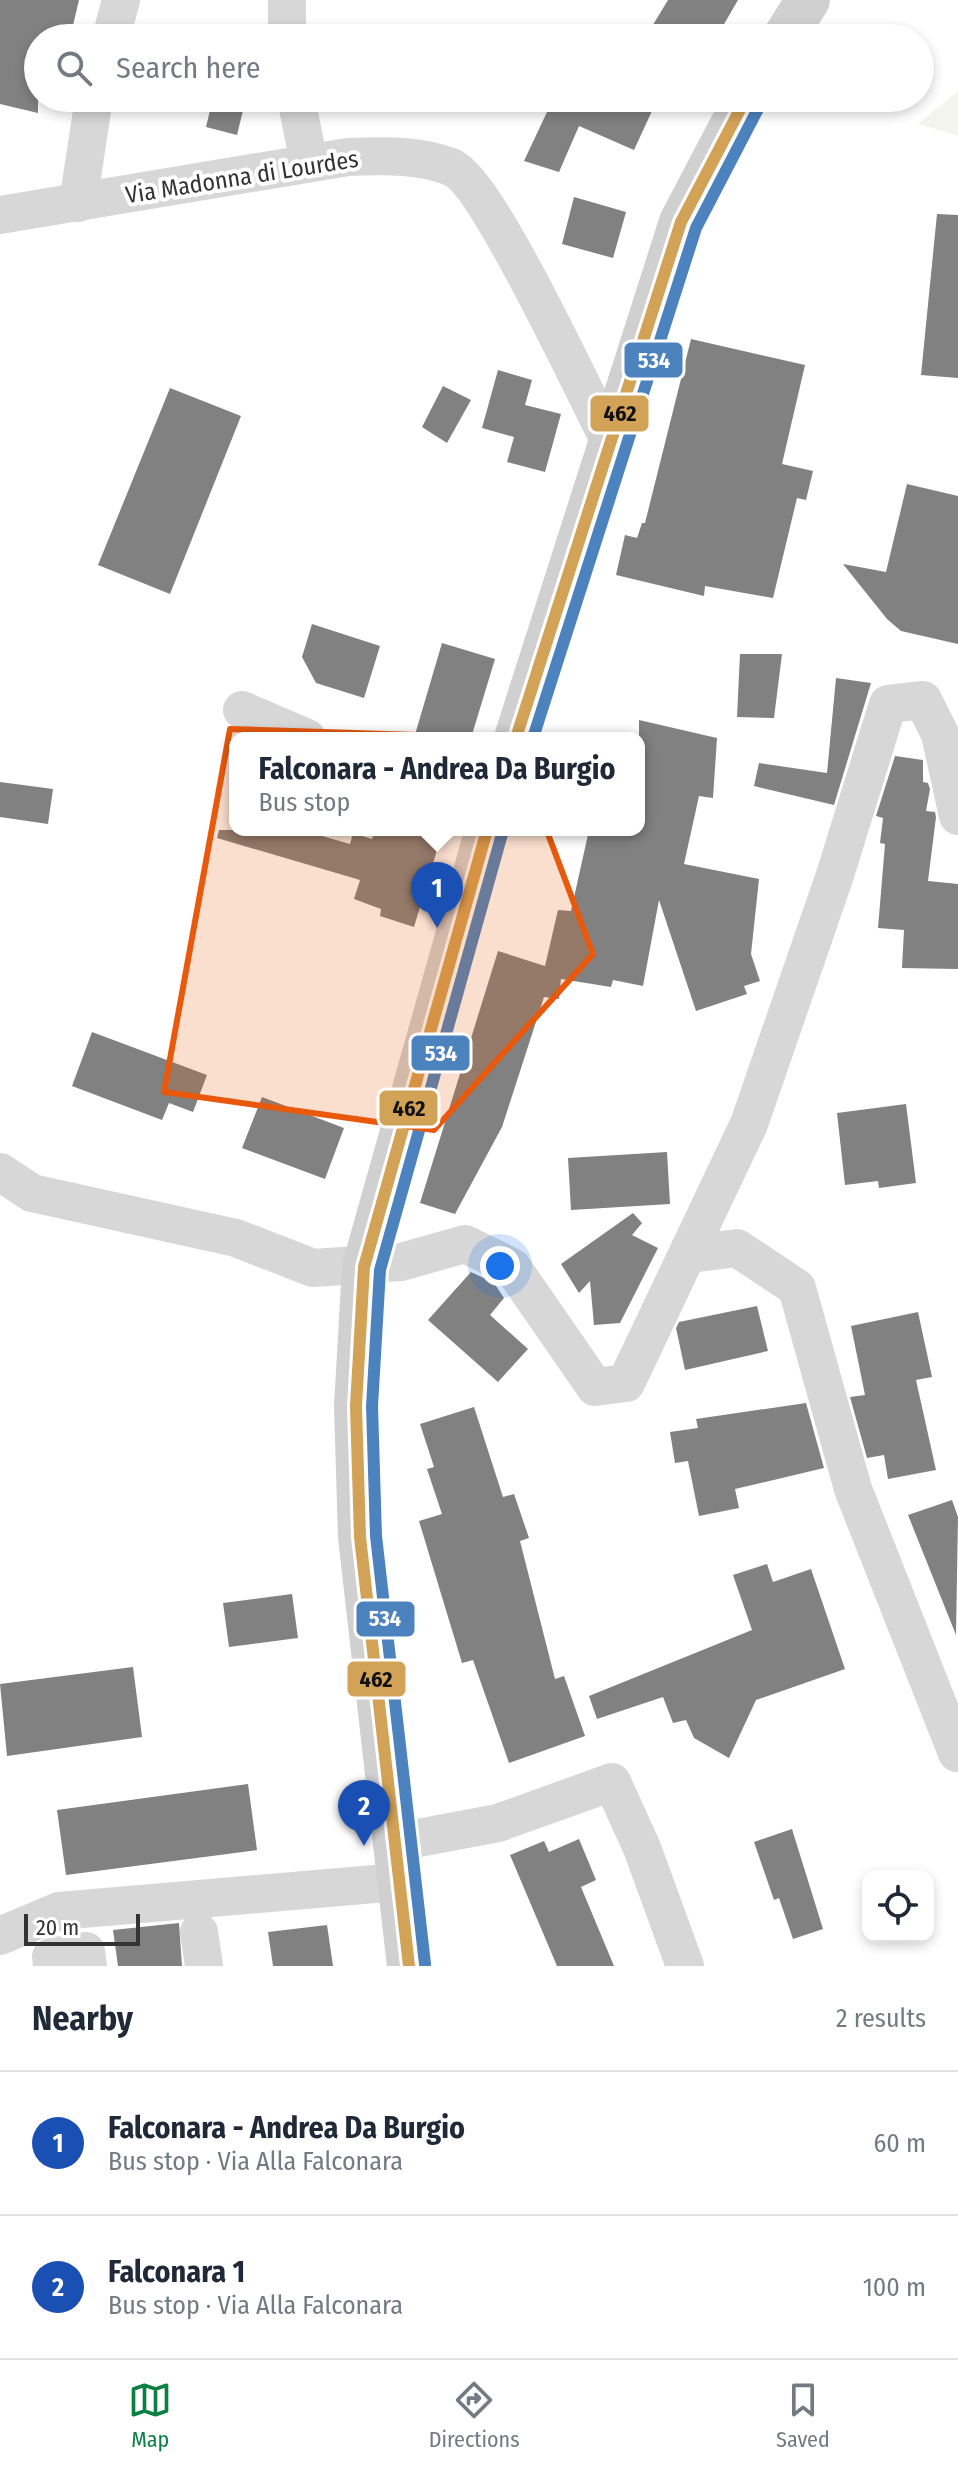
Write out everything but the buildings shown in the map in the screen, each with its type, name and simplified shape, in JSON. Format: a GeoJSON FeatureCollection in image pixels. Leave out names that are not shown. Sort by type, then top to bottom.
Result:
{"type":"FeatureCollection","features":[{"type":"Feature","properties":{"kind":"street"},"geometry":{"type":"LineString","coordinates":[[115,24],[121,0]]}},
{"type":"Feature","properties":{"kind":"street"},"geometry":{"type":"LineString","coordinates":[[287,0],[287,24]]}},
{"type":"Feature","properties":{"kind":"street"},"geometry":{"type":"LineString","coordinates":[[793,24],[808,0]]}},
{"type":"Feature","properties":{"kind":"street"},"geometry":{"type":"LineString","coordinates":[[78,203],[92,112]]}},
{"type":"Feature","properties":{"kind":"street"},"geometry":{"type":"LineString","coordinates":[[299,112],[309,163]]}},
{"type":"Feature","properties":{"kind":"street"},"geometry":{"type":"LineString","coordinates":[[518,732],[681,222],[739,112]]}},
{"type":"Feature","properties":{"kind":"street","name":"Via Madonna di Lourdes"},"geometry":{"type":"LineString","coordinates":[[0,215],[309,163],[401,155],[454,168],[494,215],[610,442]]}},
{"type":"Feature","properties":{"kind":"street"},"geometry":{"type":"LineString","coordinates":[[0,1172],[32,1193],[236,1238],[313,1268],[364,1267],[401,1262],[465,1244],[512,1267],[595,1387],[626,1383],[690,1254],[749,1124],[835,875],[888,704],[923,700],[940,734],[958,816]]}},
{"type":"Feature","properties":{"kind":"street"},"geometry":{"type":"LineString","coordinates":[[242,710],[293,732]]}},
{"type":"Feature","properties":{"kind":"street"},"geometry":{"type":"LineString","coordinates":[[409,1966],[360,1537],[356,1406],[364,1267],[485,836]]}},
{"type":"Feature","properties":{"kind":"street"},"geometry":{"type":"LineString","coordinates":[[690,1254],[737,1248],[797,1288],[853,1489],[957,1753]]}},
{"type":"Feature","properties":{"kind":"street"},"geometry":{"type":"LineString","coordinates":[[0,1936],[59,1911],[395,1862],[612,1782],[642,1848],[685,1966]]}},
{"type":"Feature","properties":{"kind":"street"},"geometry":{"type":"LineString","coordinates":[[52,1966],[51,1957],[86,1951],[88,1966]]}},
{"type":"Feature","properties":{"kind":"highlighted area"},"geometry":{"type":"Polygon","coordinates":[[[230,729],[512,738],[593,954],[434,1130],[164,1092],[230,729]]]}},
{"type":"Feature","properties":{"kind":"shaded area"},"geometry":{"type":"Polygon","coordinates":[[[958,91],[958,136],[918,124],[958,91]]]}},
{"type":"Feature","properties":{"kind":"transit line","name":"462"},"geometry":{"type":"LineString","coordinates":[[518,732],[681,222],[739,112]]}},
{"type":"Feature","properties":{"kind":"transit line","name":"534"},"geometry":{"type":"LineString","coordinates":[[535,732],[696,228],[756,112]]}},
{"type":"Feature","properties":{"kind":"transit line","name":"462"},"geometry":{"type":"LineString","coordinates":[[409,1966],[360,1537],[356,1406],[364,1267],[485,836]]}},
{"type":"Feature","properties":{"kind":"transit line","name":"534"},"geometry":{"type":"LineString","coordinates":[[425,1964],[376,1536],[372,1406],[380,1270],[501,836]]}},
{"type":"Feature","properties":{"kind":"place","name":"Falconara - Andrea Da Burgio"},"geometry":{"type":"Point","coordinates":[437,928]}},
{"type":"Feature","properties":{"kind":"place","name":"Falconara 1"},"geometry":{"type":"Point","coordinates":[364,1846]}}]}
